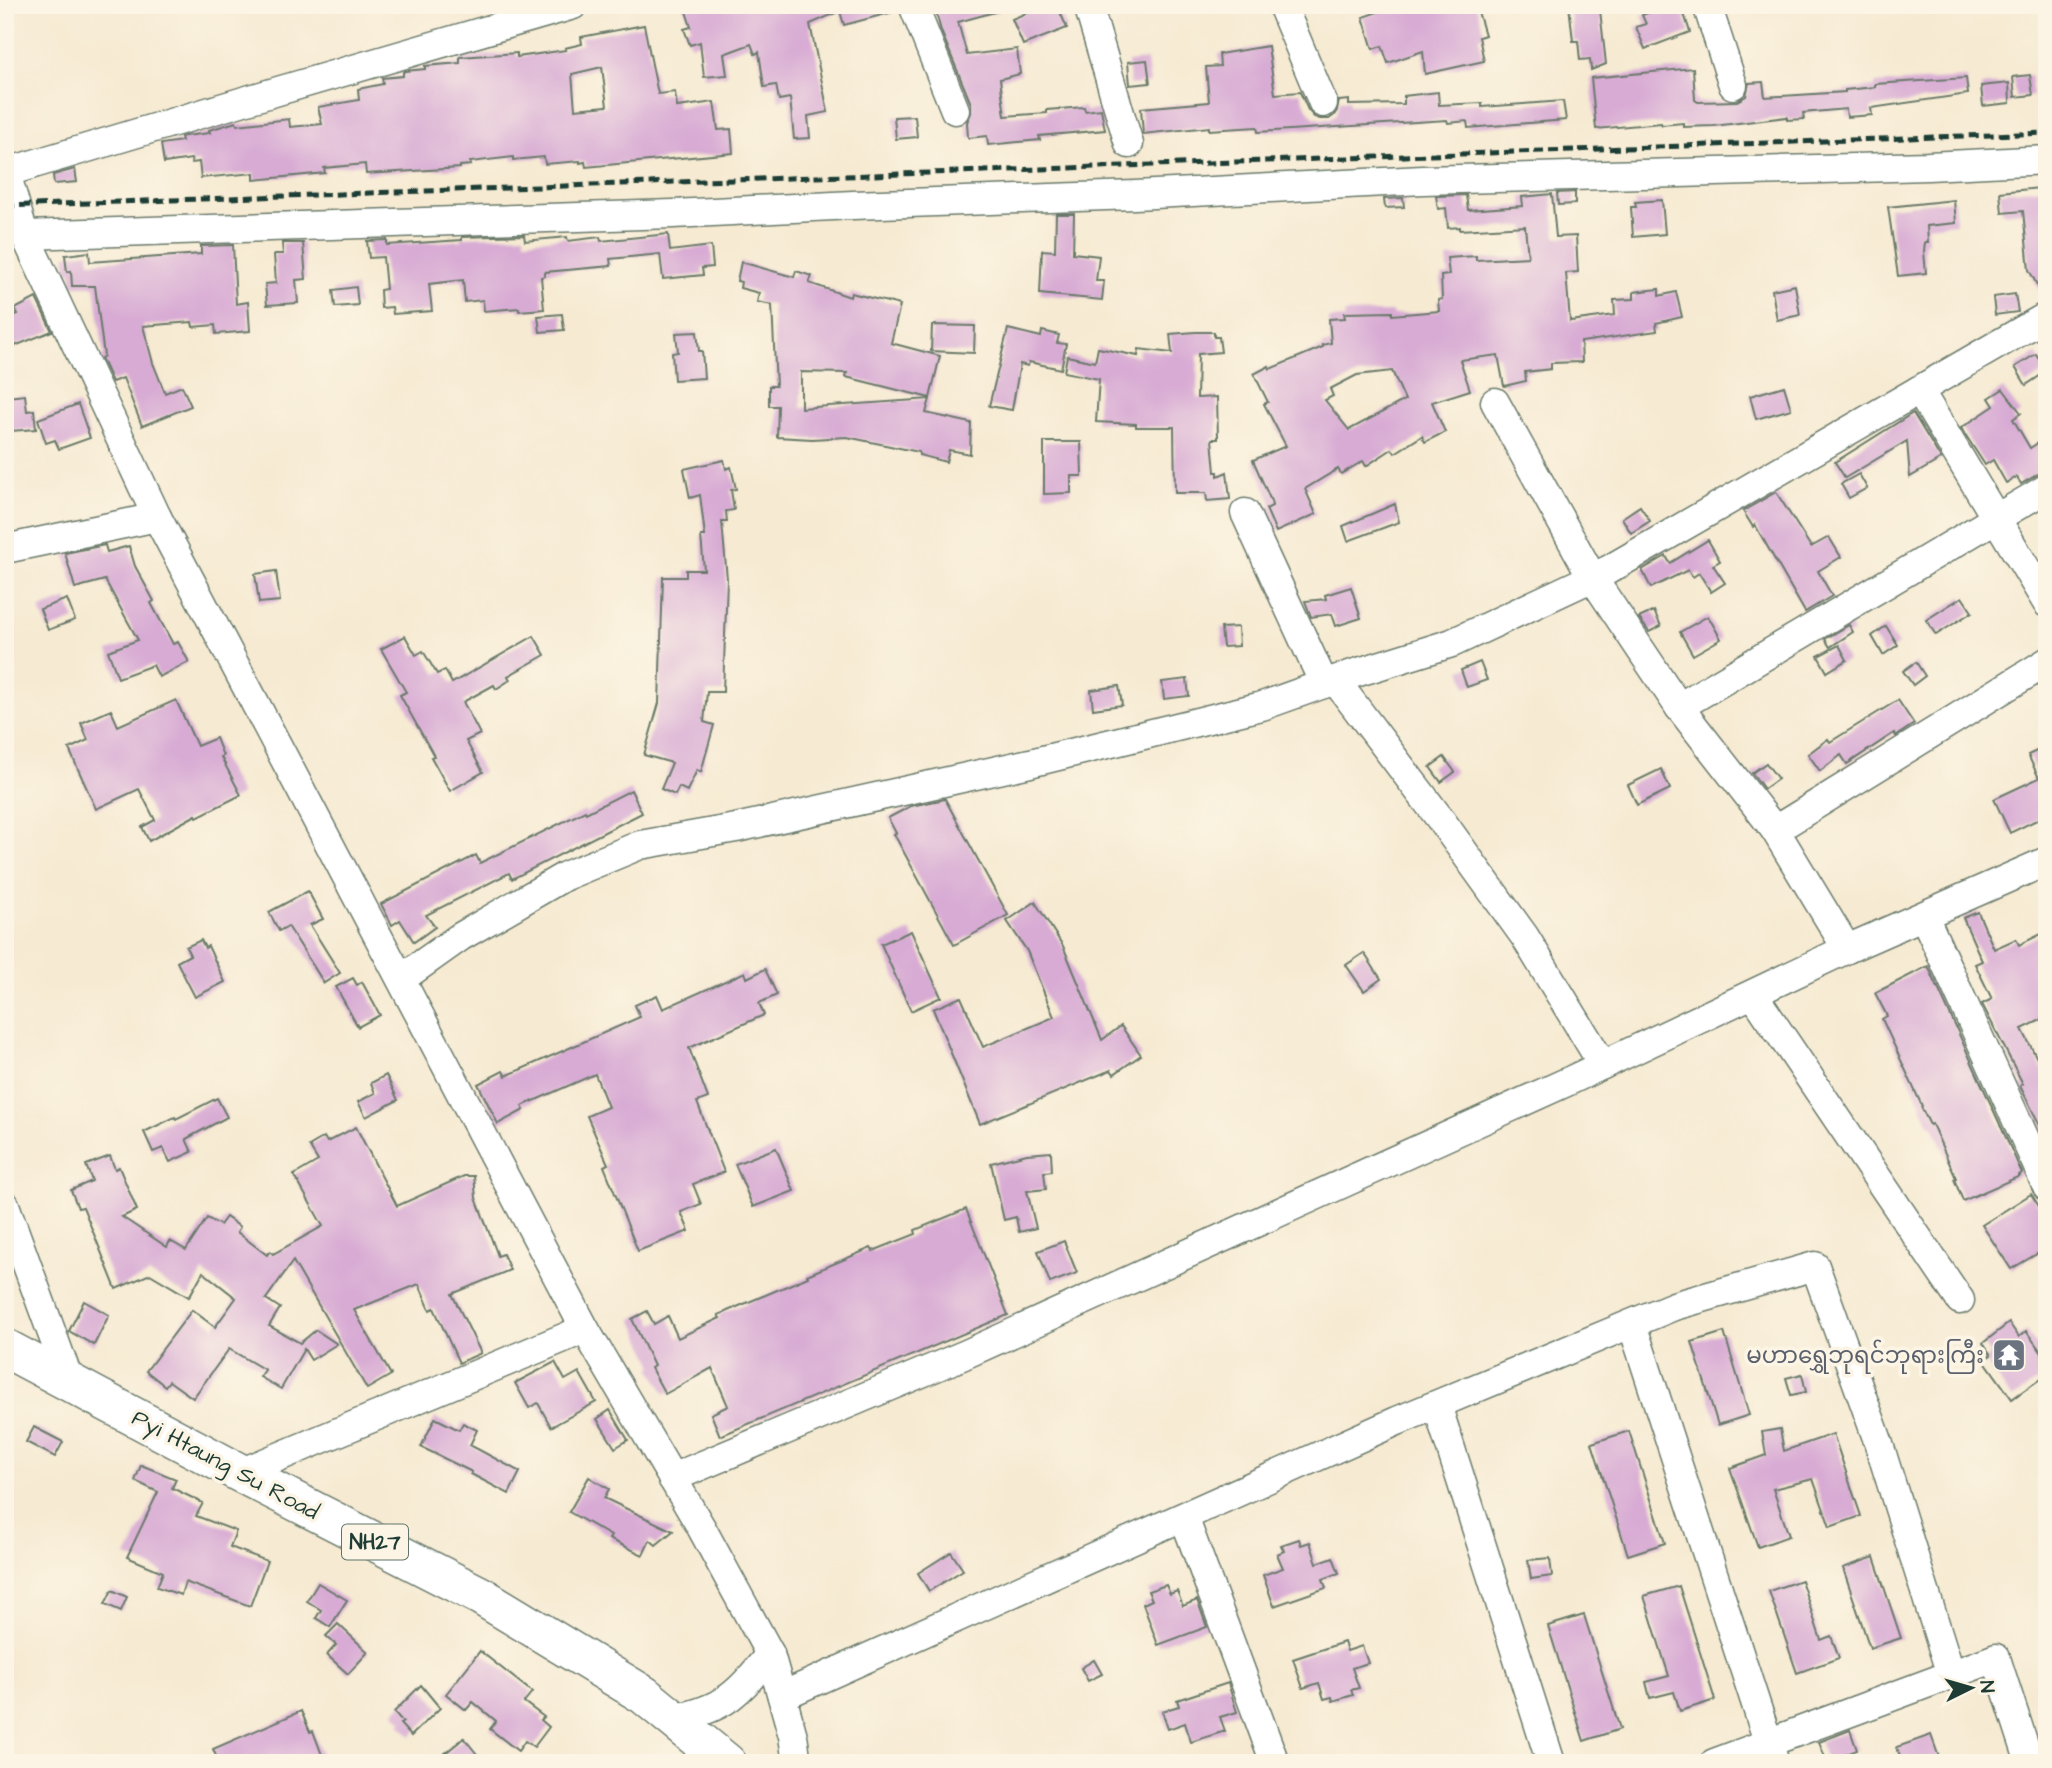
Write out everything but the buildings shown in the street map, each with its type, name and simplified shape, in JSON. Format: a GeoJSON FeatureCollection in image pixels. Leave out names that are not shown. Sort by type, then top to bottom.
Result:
{"type":"FeatureCollection","features":[{"type":"Feature","properties":{"kind":"highway","name":"Pyi Htaung Su Road"},"geometry":{"type":"LineString","coordinates":[[5,1348],[240,1473],[481,1596],[644,1695],[727,1763]]}},
{"type":"Feature","properties":{"kind":"street"},"geometry":{"type":"LineString","coordinates":[[573,5],[531,12],[6,171],[18,233],[157,517],[585,1329],[770,1654],[793,1736],[797,1763]]}},
{"type":"Feature","properties":{"kind":"street"},"geometry":{"type":"LineString","coordinates":[[913,5],[955,110]]}},
{"type":"Feature","properties":{"kind":"street"},"geometry":{"type":"LineString","coordinates":[[1088,5],[1129,144]]}},
{"type":"Feature","properties":{"kind":"street"},"geometry":{"type":"LineString","coordinates":[[1282,5],[1323,103]]}},
{"type":"Feature","properties":{"kind":"street"},"geometry":{"type":"LineString","coordinates":[[1707,5],[1734,86]]}},
{"type":"Feature","properties":{"kind":"street"},"geometry":{"type":"LineString","coordinates":[[18,233],[673,214],[1423,180],[1928,166],[2047,160]]}},
{"type":"Feature","properties":{"kind":"street"},"geometry":{"type":"LineString","coordinates":[[401,979],[460,937],[565,876],[640,845],[736,828],[1030,763],[1262,706],[1452,643],[1592,578],[2047,316]]}},
{"type":"Feature","properties":{"kind":"street"},"geometry":{"type":"LineString","coordinates":[[1919,390],[2047,603]]}},
{"type":"Feature","properties":{"kind":"street"},"geometry":{"type":"LineString","coordinates":[[1495,402],[1592,578],[1679,707],[1775,830],[1847,949]]}},
{"type":"Feature","properties":{"kind":"street"},"geometry":{"type":"LineString","coordinates":[[1679,707],[2047,488]]}},
{"type":"Feature","properties":{"kind":"street"},"geometry":{"type":"LineString","coordinates":[[1245,513],[1329,682],[1441,820],[1525,937],[1603,1065]]}},
{"type":"Feature","properties":{"kind":"street"},"geometry":{"type":"LineString","coordinates":[[5,549],[157,517]]}},
{"type":"Feature","properties":{"kind":"street"},"geometry":{"type":"LineString","coordinates":[[1775,830],[2047,662]]}},
{"type":"Feature","properties":{"kind":"street"},"geometry":{"type":"LineString","coordinates":[[672,1478],[976,1350],[1603,1065],[1847,949],[2047,860]]}},
{"type":"Feature","properties":{"kind":"street"},"geometry":{"type":"LineString","coordinates":[[1924,915],[2047,1186]]}},
{"type":"Feature","properties":{"kind":"street"},"geometry":{"type":"LineString","coordinates":[[1753,994],[1960,1300]]}},
{"type":"Feature","properties":{"kind":"street"},"geometry":{"type":"LineString","coordinates":[[5,1205],[69,1380]]}},
{"type":"Feature","properties":{"kind":"street"},"geometry":{"type":"LineString","coordinates":[[782,1696],[1437,1405],[1674,1306],[1815,1266],[1878,1441],[1951,1675]]}},
{"type":"Feature","properties":{"kind":"street"},"geometry":{"type":"LineString","coordinates":[[1632,1324],[1772,1753]]}},
{"type":"Feature","properties":{"kind":"street"},"geometry":{"type":"LineString","coordinates":[[240,1473],[585,1329]]}},
{"type":"Feature","properties":{"kind":"street"},"geometry":{"type":"LineString","coordinates":[[1437,1405],[1551,1763]]}},
{"type":"Feature","properties":{"kind":"street"},"geometry":{"type":"LineString","coordinates":[[1184,1517],[1275,1763]]}},
{"type":"Feature","properties":{"kind":"street"},"geometry":{"type":"LineString","coordinates":[[673,1719],[722,1704],[744,1686],[770,1654]]}},
{"type":"Feature","properties":{"kind":"street"},"geometry":{"type":"LineString","coordinates":[[1714,1763],[1772,1753],[1996,1658],[2030,1763]]}},
{"type":"Feature","properties":{"kind":"railway"},"geometry":{"type":"LineString","coordinates":[[5,206],[2047,133]]}},
{"type":"Feature","properties":{"kind":"place","name":"မဟာရွှေဘုရင်ဘုရားကြီး"},"geometry":{"type":"Point","coordinates":[2009,1355]}}]}
